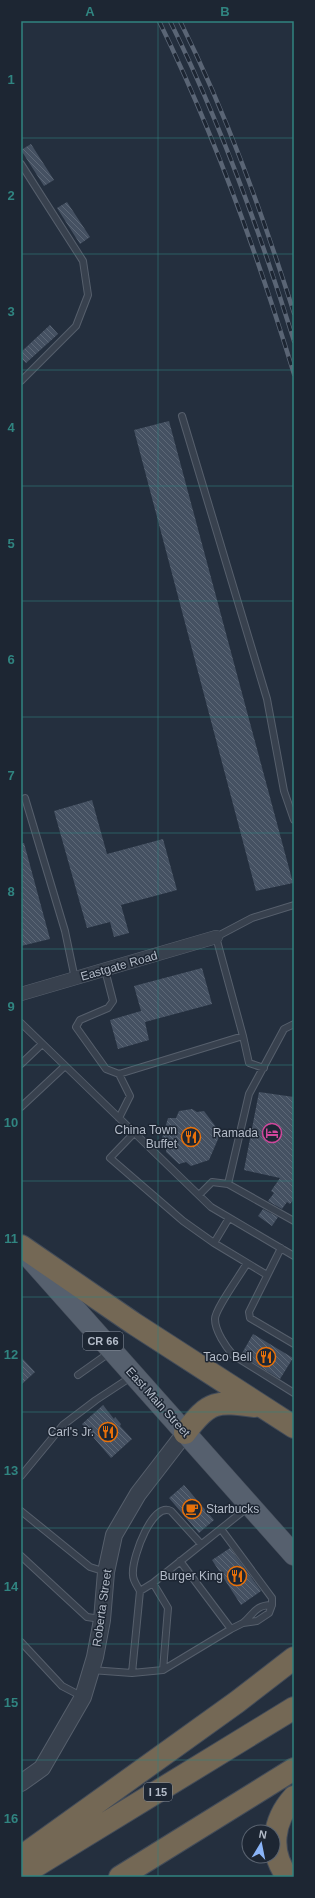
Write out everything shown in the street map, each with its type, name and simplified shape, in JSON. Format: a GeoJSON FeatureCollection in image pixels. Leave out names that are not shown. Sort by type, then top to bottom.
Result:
{"type":"FeatureCollection","features":[{"type":"Feature","properties":{"kind":"highway"},"geometry":{"type":"LineString","coordinates":[[21,1247],[133,1323],[294,1427]]}},
{"type":"Feature","properties":{"kind":"highway"},"geometry":{"type":"LineString","coordinates":[[185,1433],[198,1416],[216,1404],[227,1402],[264,1407]]}},
{"type":"Feature","properties":{"kind":"highway"},"geometry":{"type":"LineString","coordinates":[[21,1857],[237,1702],[294,1658]]}},
{"type":"Feature","properties":{"kind":"highway","name":"I 15"},"geometry":{"type":"LineString","coordinates":[[21,1875],[294,1708]]}},
{"type":"Feature","properties":{"kind":"highway"},"geometry":{"type":"LineString","coordinates":[[120,1877],[294,1769]]}},
{"type":"Feature","properties":{"kind":"highway"},"geometry":{"type":"LineString","coordinates":[[288,1877],[281,1868],[275,1849],[276,1828],[284,1808],[294,1797]]}},
{"type":"Feature","properties":{"kind":"main road","name":"East Main Street"},"geometry":{"type":"LineString","coordinates":[[21,1247],[294,1555]]}},
{"type":"Feature","properties":{"kind":"street","name":"Eastgate Road"},"geometry":{"type":"LineString","coordinates":[[21,994],[216,937]]}},
{"type":"Feature","properties":{"kind":"street","name":"Roberta Street"},"geometry":{"type":"LineString","coordinates":[[21,1783],[42,1768],[83,1698],[102,1620],[106,1572],[114,1535],[138,1494],[185,1433]]}},
{"type":"Feature","properties":{"kind":"lane"},"geometry":{"type":"LineString","coordinates":[[21,164],[83,261],[88,295],[76,326],[21,381]]}},
{"type":"Feature","properties":{"kind":"lane"},"geometry":{"type":"LineString","coordinates":[[182,416],[267,699],[284,791],[294,820]]}},
{"type":"Feature","properties":{"kind":"lane"},"geometry":{"type":"LineString","coordinates":[[25,798],[65,931],[75,979]]}},
{"type":"Feature","properties":{"kind":"lane"},"geometry":{"type":"LineString","coordinates":[[264,1068],[249,1063],[216,937],[252,918],[294,904]]}},
{"type":"Feature","properties":{"kind":"lane"},"geometry":{"type":"LineString","coordinates":[[104,970],[113,1001],[108,1008],[80,1020],[76,1028],[106,1069],[119,1074],[243,1036]]}},
{"type":"Feature","properties":{"kind":"lane"},"geometry":{"type":"LineString","coordinates":[[21,1023],[211,1207],[294,1256]]}},
{"type":"Feature","properties":{"kind":"lane"},"geometry":{"type":"LineString","coordinates":[[228,1184],[249,1094],[284,1029],[294,1024]]}},
{"type":"Feature","properties":{"kind":"lane"},"geometry":{"type":"LineString","coordinates":[[21,1064],[42,1044]]}},
{"type":"Feature","properties":{"kind":"lane"},"geometry":{"type":"LineString","coordinates":[[21,1107],[65,1066]]}},
{"type":"Feature","properties":{"kind":"lane"},"geometry":{"type":"LineString","coordinates":[[119,1074],[130,1096],[119,1118]]}},
{"type":"Feature","properties":{"kind":"lane"},"geometry":{"type":"LineString","coordinates":[[134,1133],[110,1158],[183,1221],[214,1243],[267,1275]]}},
{"type":"Feature","properties":{"kind":"lane"},"geometry":{"type":"LineString","coordinates":[[199,1196],[212,1182],[228,1184],[294,1221]]}},
{"type":"Feature","properties":{"kind":"lane"},"geometry":{"type":"LineString","coordinates":[[214,1243],[229,1218]]}},
{"type":"Feature","properties":{"kind":"lane"},"geometry":{"type":"LineString","coordinates":[[281,1248],[249,1312],[250,1318],[294,1344]]}},
{"type":"Feature","properties":{"kind":"lane"},"geometry":{"type":"LineString","coordinates":[[247,1263],[217,1313],[216,1324],[227,1348],[233,1355],[294,1393]]}},
{"type":"Feature","properties":{"kind":"lane"},"geometry":{"type":"LineString","coordinates":[[78,1376],[112,1351]]}},
{"type":"Feature","properties":{"kind":"lane"},"geometry":{"type":"LineString","coordinates":[[21,1476],[64,1425],[96,1400],[134,1375]]}},
{"type":"Feature","properties":{"kind":"lane"},"geometry":{"type":"LineString","coordinates":[[140,1591],[153,1583],[249,1505]]}},
{"type":"Feature","properties":{"kind":"lane"},"geometry":{"type":"LineString","coordinates":[[132,1673],[140,1591],[134,1580],[133,1570],[136,1554],[153,1517],[162,1510],[166,1509],[171,1511],[201,1544]]}},
{"type":"Feature","properties":{"kind":"lane"},"geometry":{"type":"LineString","coordinates":[[21,1511],[90,1567],[106,1572]]}},
{"type":"Feature","properties":{"kind":"lane"},"geometry":{"type":"LineString","coordinates":[[91,1670],[132,1673],[163,1670],[231,1629],[243,1623],[257,1621],[270,1613],[272,1598],[221,1529]]}},
{"type":"Feature","properties":{"kind":"lane"},"geometry":{"type":"LineString","coordinates":[[21,1556],[87,1617],[102,1620]]}},
{"type":"Feature","properties":{"kind":"lane"},"geometry":{"type":"LineString","coordinates":[[180,1561],[231,1629]]}},
{"type":"Feature","properties":{"kind":"lane"},"geometry":{"type":"LineString","coordinates":[[153,1583],[168,1608],[163,1670]]}},
{"type":"Feature","properties":{"kind":"lane"},"geometry":{"type":"LineString","coordinates":[[243,1623],[252,1612],[264,1605],[272,1605]]}},
{"type":"Feature","properties":{"kind":"lane"},"geometry":{"type":"LineString","coordinates":[[21,1642],[62,1686],[83,1698]]}},
{"type":"Feature","properties":{"kind":"building"},"geometry":{"type":"Polygon","coordinates":[[[31,144],[54,180],[44,186],[21,150],[31,144]]]}},
{"type":"Feature","properties":{"kind":"building"},"geometry":{"type":"Polygon","coordinates":[[[67,202],[90,237],[80,244],[57,208],[67,202]]]}},
{"type":"Feature","properties":{"kind":"building"},"geometry":{"type":"Polygon","coordinates":[[[50,325],[58,334],[26,363],[21,358],[21,352],[50,325]]]}},
{"type":"Feature","properties":{"kind":"building"},"geometry":{"type":"Polygon","coordinates":[[[169,421],[293,883],[256,891],[134,430],[169,421]]]}},
{"type":"Feature","properties":{"kind":"building"},"geometry":{"type":"Polygon","coordinates":[[[92,800],[107,854],[163,839],[177,890],[121,905],[129,933],[114,937],[110,922],[87,928],[54,811],[92,800]]]}},
{"type":"Feature","properties":{"kind":"building"},"geometry":{"type":"Polygon","coordinates":[[[21,843],[24,843],[50,939],[21,946],[21,843]]]}},
{"type":"Feature","properties":{"kind":"building"},"geometry":{"type":"Polygon","coordinates":[[[202,968],[212,1004],[145,1022],[149,1040],[118,1049],[110,1020],[141,1011],[134,986],[202,968]]]}},
{"type":"Feature","properties":{"kind":"building","name":"Ramada"},"geometry":{"type":"Polygon","coordinates":[[[259,1092],[294,1097],[294,1199],[290,1204],[287,1202],[282,1209],[268,1201],[274,1193],[271,1191],[280,1178],[244,1170],[259,1092]]]}},
{"type":"Feature","properties":{"kind":"building","name":"China Town Buffet"},"geometry":{"type":"Polygon","coordinates":[[[192,1109],[197,1112],[204,1111],[216,1127],[216,1132],[219,1137],[209,1160],[191,1166],[186,1162],[179,1164],[166,1152],[167,1144],[162,1138],[168,1118],[176,1118],[179,1111],[192,1109]]]}},
{"type":"Feature","properties":{"kind":"building"},"geometry":{"type":"Polygon","coordinates":[[[263,1209],[278,1217],[272,1226],[258,1216],[263,1209]]]}},
{"type":"Feature","properties":{"kind":"building","name":"Taco Bell"},"geometry":{"type":"Polygon","coordinates":[[[253,1334],[293,1358],[280,1379],[241,1355],[253,1334]]]}},
{"type":"Feature","properties":{"kind":"building"},"geometry":{"type":"Polygon","coordinates":[[[21,1357],[35,1372],[21,1385],[21,1357]]]}},
{"type":"Feature","properties":{"kind":"building","name":"Carl's Jr."},"geometry":{"type":"Polygon","coordinates":[[[103,1405],[114,1419],[115,1417],[121,1424],[120,1426],[132,1439],[111,1458],[82,1424],[103,1405]]]}},
{"type":"Feature","properties":{"kind":"building","name":"Starbucks"},"geometry":{"type":"Polygon","coordinates":[[[184,1485],[214,1520],[199,1533],[169,1498],[184,1485]]]}},
{"type":"Feature","properties":{"kind":"building","name":"Burger King"},"geometry":{"type":"Polygon","coordinates":[[[230,1548],[261,1591],[241,1605],[212,1560],[230,1548]]]}},
{"type":"Feature","properties":{"kind":"railway"},"geometry":{"type":"LineString","coordinates":[[159,21],[199,107],[234,195],[294,374]]}},
{"type":"Feature","properties":{"kind":"railway"},"geometry":{"type":"LineString","coordinates":[[170,21],[189,60],[223,139],[253,219],[294,341]]}},
{"type":"Feature","properties":{"kind":"railway"},"geometry":{"type":"LineString","coordinates":[[180,21],[213,92],[243,165],[294,313]]}},
{"type":"Feature","properties":{"kind":"place","name":"Ramada"},"geometry":{"type":"Point","coordinates":[272,1133]}},
{"type":"Feature","properties":{"kind":"place","name":"China Town Buffet"},"geometry":{"type":"Point","coordinates":[191,1137]}},
{"type":"Feature","properties":{"kind":"place","name":"Taco Bell"},"geometry":{"type":"Point","coordinates":[266,1357]}},
{"type":"Feature","properties":{"kind":"place","name":"Carl's Jr."},"geometry":{"type":"Point","coordinates":[108,1432]}},
{"type":"Feature","properties":{"kind":"place","name":"Starbucks"},"geometry":{"type":"Point","coordinates":[192,1509]}},
{"type":"Feature","properties":{"kind":"place","name":"Burger King"},"geometry":{"type":"Point","coordinates":[237,1576]}}]}
